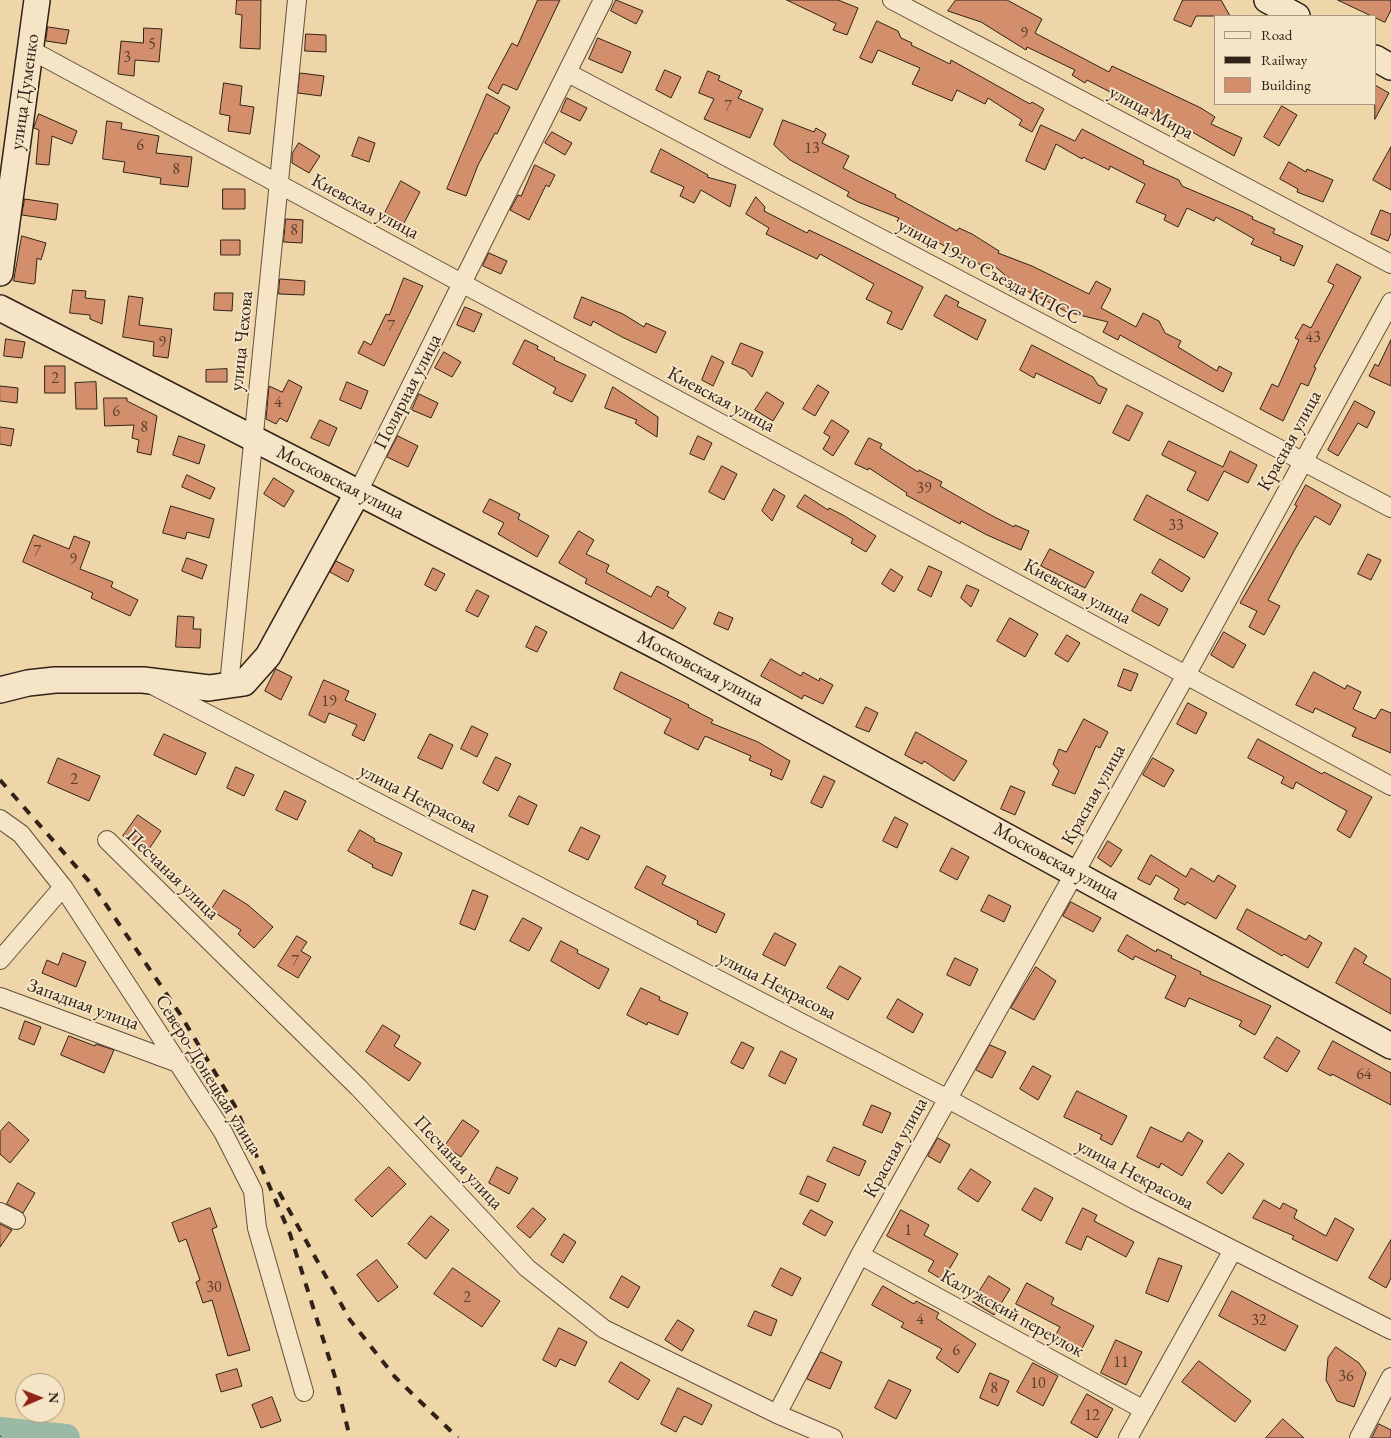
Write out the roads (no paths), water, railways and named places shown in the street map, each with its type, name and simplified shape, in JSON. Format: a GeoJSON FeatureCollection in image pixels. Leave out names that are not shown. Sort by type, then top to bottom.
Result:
{"type":"FeatureCollection","features":[{"type":"Feature","properties":{"kind":"main road","name":"улица Думенко"},"geometry":{"type":"LineString","coordinates":[[0,273],[37,0]]}},
{"type":"Feature","properties":{"kind":"main road"},"geometry":{"type":"LineString","coordinates":[[1267,0],[1295,15]]}},
{"type":"Feature","properties":{"kind":"main road"},"geometry":{"type":"LineString","coordinates":[[1376,59],[1391,67]]}},
{"type":"Feature","properties":{"kind":"main road","name":"Московская улица"},"geometry":{"type":"LineString","coordinates":[[0,308],[668,652],[1391,1046]]}},
{"type":"Feature","properties":{"kind":"main road","name":"Полярная улица"},"geometry":{"type":"LineString","coordinates":[[0,690],[28,682],[55,680],[143,680],[208,688],[244,684],[268,656],[358,492]]}},
{"type":"Feature","properties":{"kind":"street","name":"улица Чехова"},"geometry":{"type":"LineString","coordinates":[[229,685],[297,0]]}},
{"type":"Feature","properties":{"kind":"street","name":"Полярная улица"},"geometry":{"type":"LineString","coordinates":[[358,492],[603,0]]}},
{"type":"Feature","properties":{"kind":"street","name":"улица Мира"},"geometry":{"type":"LineString","coordinates":[[892,0],[1391,264]]}},
{"type":"Feature","properties":{"kind":"street","name":"Киевская улица"},"geometry":{"type":"LineString","coordinates":[[31,50],[1391,786]]}},
{"type":"Feature","properties":{"kind":"street","name":"улица 19-го Съезда КПСС"},"geometry":{"type":"LineString","coordinates":[[568,73],[1391,508]]}},
{"type":"Feature","properties":{"kind":"street","name":"Красная улица"},"geometry":{"type":"LineString","coordinates":[[777,1414],[860,1255],[1186,675],[1391,302]]}},
{"type":"Feature","properties":{"kind":"street","name":"улица Некрасова"},"geometry":{"type":"LineString","coordinates":[[143,680],[948,1099],[1233,1250],[1391,1330]]}},
{"type":"Feature","properties":{"kind":"street","name":"Северо-Донецкая улица"},"geometry":{"type":"LineString","coordinates":[[0,819],[21,834],[63,887],[223,1132],[253,1191],[257,1228],[304,1392]]}},
{"type":"Feature","properties":{"kind":"street","name":"Песчаная улица"},"geometry":{"type":"LineString","coordinates":[[107,840],[359,1088],[527,1268],[604,1329],[777,1414],[833,1438]]}},
{"type":"Feature","properties":{"kind":"street"},"geometry":{"type":"LineString","coordinates":[[0,960],[63,887]]}},
{"type":"Feature","properties":{"kind":"street","name":"Западная улица"},"geometry":{"type":"LineString","coordinates":[[0,997],[178,1063]]}},
{"type":"Feature","properties":{"kind":"street"},"geometry":{"type":"LineString","coordinates":[[0,1212],[16,1220]]}},
{"type":"Feature","properties":{"kind":"street"},"geometry":{"type":"LineString","coordinates":[[1128,1438],[1233,1250]]}},
{"type":"Feature","properties":{"kind":"street","name":"Калужский переулок"},"geometry":{"type":"LineString","coordinates":[[860,1255],[1144,1410]]}},
{"type":"Feature","properties":{"kind":"street"},"geometry":{"type":"LineString","coordinates":[[1360,1438],[1391,1377]]}},
{"type":"Feature","properties":{"kind":"waterway"},"geometry":{"type":"LineString","coordinates":[[0,1431],[66,1438]]}},
{"type":"Feature","properties":{"kind":"railway"},"geometry":{"type":"LineString","coordinates":[[0,780],[94,887],[180,1014],[235,1106],[290,1234],[336,1380],[350,1438]]}},
{"type":"Feature","properties":{"kind":"railway"},"geometry":{"type":"LineString","coordinates":[[279,1192],[350,1320],[395,1377],[458,1438]]}}]}
